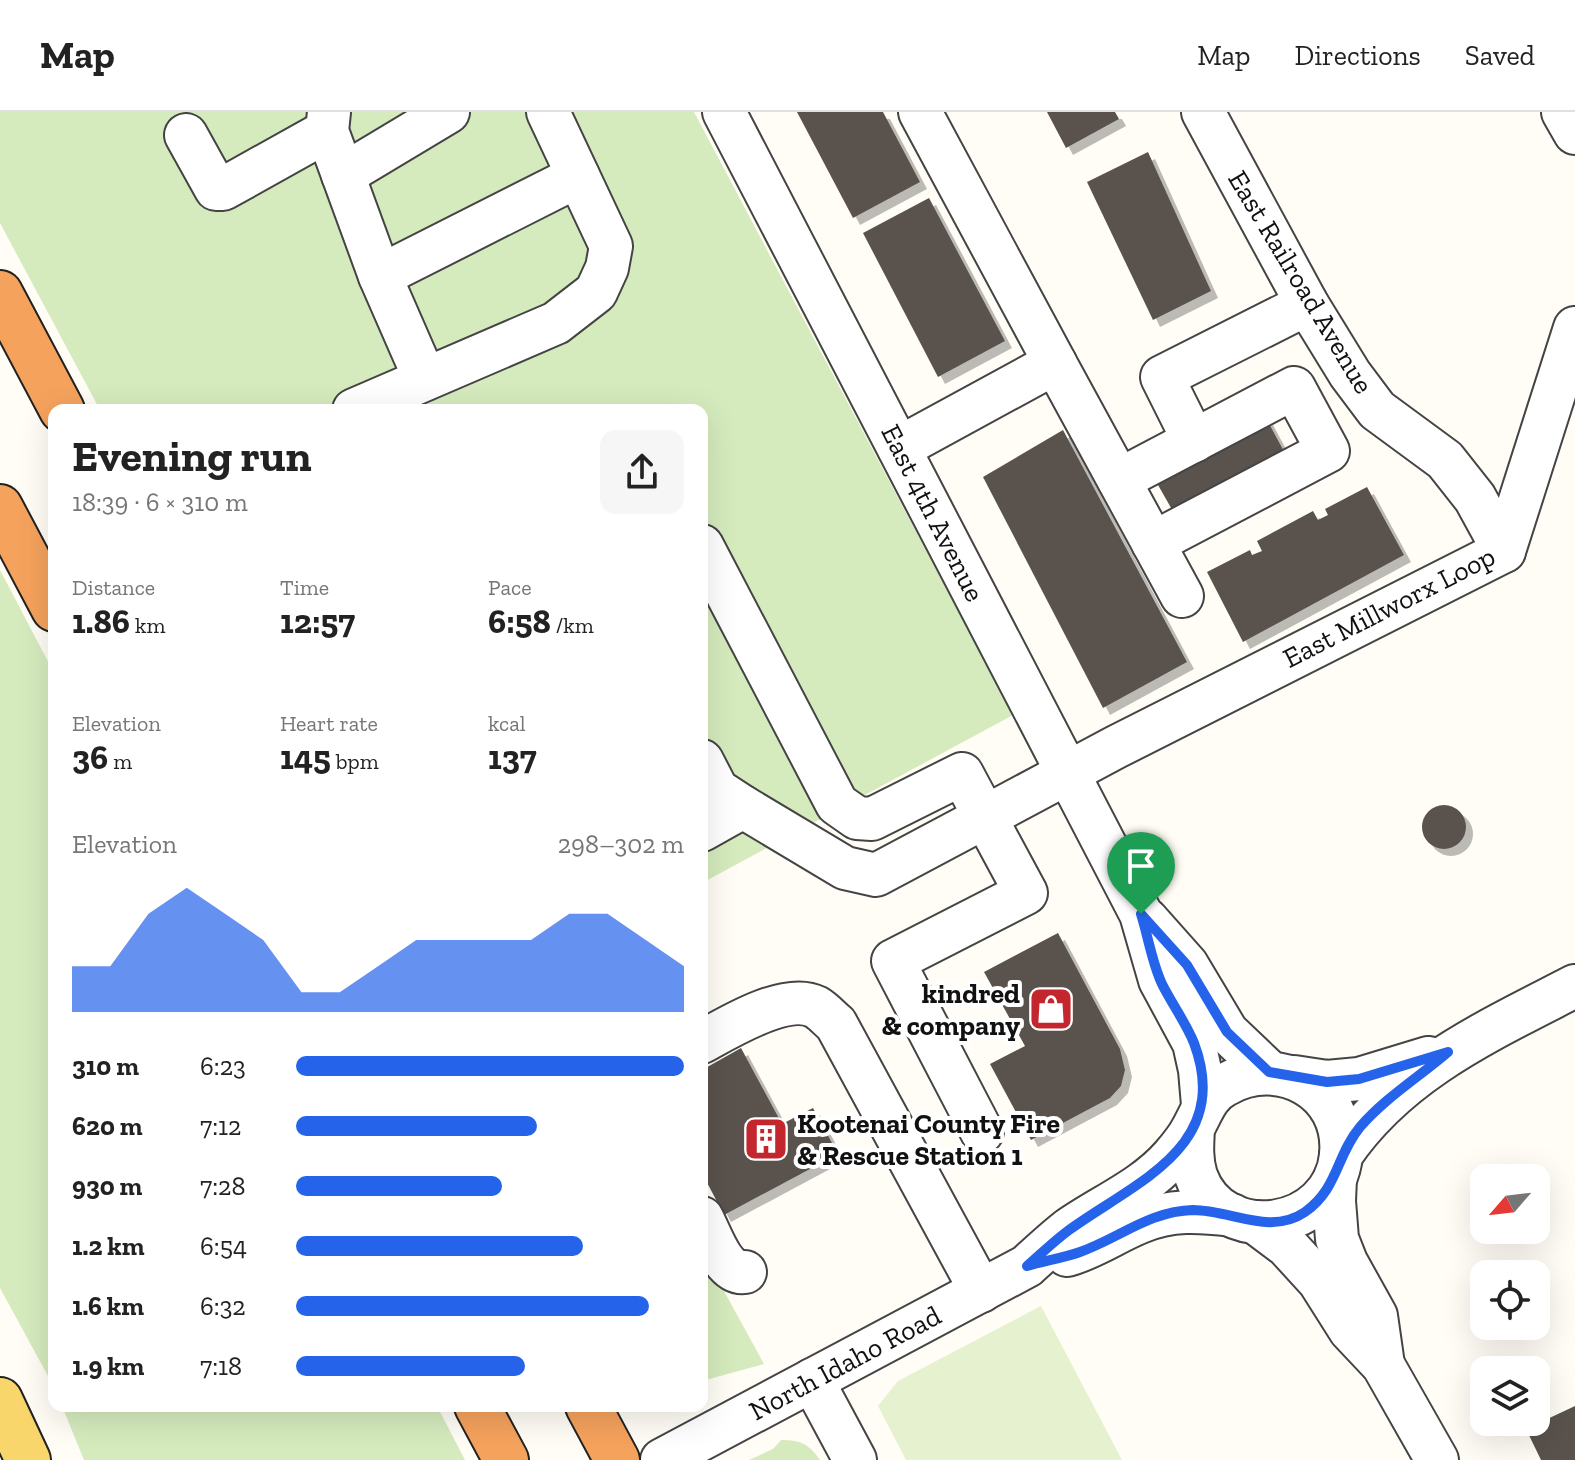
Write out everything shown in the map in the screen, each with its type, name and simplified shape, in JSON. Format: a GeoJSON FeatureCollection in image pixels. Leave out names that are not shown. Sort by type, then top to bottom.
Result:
{"type":"FeatureCollection","features":[{"type":"Feature","properties":{"kind":"highway"},"geometry":{"type":"LineString","coordinates":[[0,293],[59,404]]}},
{"type":"Feature","properties":{"kind":"highway"},"geometry":{"type":"LineString","coordinates":[[0,507],[48,598]]}},
{"type":"Feature","properties":{"kind":"highway"},"geometry":{"type":"LineString","coordinates":[[480,1412],[506,1460]]}},
{"type":"Feature","properties":{"kind":"highway"},"geometry":{"type":"LineString","coordinates":[[591,1412],[617,1460]]}},
{"type":"Feature","properties":{"kind":"main road"},"geometry":{"type":"LineString","coordinates":[[0,1400],[28,1460]]}},
{"type":"Feature","properties":{"kind":"street"},"geometry":{"type":"LineString","coordinates":[[343,175],[448,112]]}},
{"type":"Feature","properties":{"kind":"street"},"geometry":{"type":"LineString","coordinates":[[368,404],[556,323],[596,292],[607,268],[611,246],[548,112]]}},
{"type":"Feature","properties":{"kind":"street","name":"East 4th Avenue"},"geometry":{"type":"LineString","coordinates":[[724,112],[1141,914],[1160,980],[1194,1043],[1200,1070],[1198,1117]]}},
{"type":"Feature","properties":{"kind":"street"},"geometry":{"type":"LineString","coordinates":[[920,112],[1182,596]]}},
{"type":"Feature","properties":{"kind":"street","name":"East Railroad Avenue"},"geometry":{"type":"LineString","coordinates":[[1203,112],[1307,304],[1350,374],[1377,410],[1445,460],[1475,498],[1504,551]]}},
{"type":"Feature","properties":{"kind":"street"},"geometry":{"type":"LineString","coordinates":[[1563,112],[1575,133]]}},
{"type":"Feature","properties":{"kind":"street"},"geometry":{"type":"LineString","coordinates":[[186,135],[216,189],[223,189],[328,122],[343,175],[380,276],[425,379]]}},
{"type":"Feature","properties":{"kind":"street"},"geometry":{"type":"LineString","coordinates":[[380,276],[578,176]]}},
{"type":"Feature","properties":{"kind":"street"},"geometry":{"type":"LineString","coordinates":[[1194,441],[1162,377],[1307,304]]}},
{"type":"Feature","properties":{"kind":"street","name":"East Millworx Loop"},"geometry":{"type":"LineString","coordinates":[[708,773],[717,790],[743,807],[845,868],[876,875],[1068,772],[1504,551],[1575,328]]}},
{"type":"Feature","properties":{"kind":"street"},"geometry":{"type":"LineString","coordinates":[[899,448],[1055,363]]}},
{"type":"Feature","properties":{"kind":"street"},"geometry":{"type":"LineString","coordinates":[[1119,480],[1294,388],[1328,451],[1153,543]]}},
{"type":"Feature","properties":{"kind":"street"},"geometry":{"type":"LineString","coordinates":[[708,558],[837,804],[850,815],[872,819],[962,774],[1026,893],[893,961],[982,1132]]}},
{"type":"Feature","properties":{"kind":"street"},"geometry":{"type":"LineString","coordinates":[[796,837],[829,791]]}},
{"type":"Feature","properties":{"kind":"street"},"geometry":{"type":"LineString","coordinates":[[708,827],[743,807]]}},
{"type":"Feature","properties":{"kind":"street","name":"East 4th Avenue"},"geometry":{"type":"LineString","coordinates":[[1141,914],[1187,965],[1227,1032],[1281,1074]]}},
{"type":"Feature","properties":{"kind":"street"},"geometry":{"type":"LineString","coordinates":[[1244,1219],[1280,1222],[1302,1214],[1322,1199],[1358,1129],[1382,1103],[1448,1052],[1575,986]]}},
{"type":"Feature","properties":{"kind":"street"},"geometry":{"type":"LineString","coordinates":[[708,1039],[744,1019],[794,1003],[816,1007],[836,1024],[981,1291]]}},
{"type":"Feature","properties":{"kind":"street"},"geometry":{"type":"LineString","coordinates":[[1437,1460],[1383,1365],[1350,1330],[1319,1281],[1287,1246],[1212,1200],[1197,1179],[1191,1154],[1198,1117],[1221,1087],[1243,1075],[1281,1074],[1327,1082],[1359,1079],[1448,1052]]}},
{"type":"Feature","properties":{"kind":"street"},"geometry":{"type":"LineString","coordinates":[[1281,1074],[1314,1089],[1331,1108],[1340,1130],[1334,1201],[1337,1239],[1376,1316],[1383,1365]]}},
{"type":"Feature","properties":{"kind":"street","name":"North Idaho Road"},"geometry":{"type":"LineString","coordinates":[[662,1460],[1027,1266],[1067,1231],[1150,1177],[1171,1158],[1198,1117]]}},
{"type":"Feature","properties":{"kind":"street","name":"North Idaho Road"},"geometry":{"type":"LineString","coordinates":[[1027,1266],[1081,1252],[1141,1222],[1170,1213],[1195,1210],[1244,1219]]}},
{"type":"Feature","properties":{"kind":"street"},"geometry":{"type":"LineString","coordinates":[[708,1229],[729,1268],[738,1273],[745,1272]]}},
{"type":"Feature","properties":{"kind":"street"},"geometry":{"type":"LineString","coordinates":[[812,1380],[855,1460]]}},
{"type":"Feature","properties":{"kind":"green space"},"geometry":{"type":"Polygon","coordinates":[[[0,112],[694,112],[1013,715],[708,880],[708,404],[97,404],[0,223],[0,112]]]}},
{"type":"Feature","properties":{"kind":"green space"},"geometry":{"type":"Polygon","coordinates":[[[0,570],[48,662],[48,1376],[0,1288],[0,570]]]}},
{"type":"Feature","properties":{"kind":"green space"},"geometry":{"type":"Polygon","coordinates":[[[708,1262],[764,1364],[708,1379],[708,1262]]]}},
{"type":"Feature","properties":{"kind":"green space"},"geometry":{"type":"Polygon","coordinates":[[[1041,1306],[1122,1460],[906,1460],[878,1406],[898,1381],[1041,1306]]]}},
{"type":"Feature","properties":{"kind":"green space"},"geometry":{"type":"Polygon","coordinates":[[[64,1412],[440,1412],[465,1460],[84,1460],[64,1412]]]}},
{"type":"Feature","properties":{"kind":"green space"},"geometry":{"type":"Polygon","coordinates":[[[781,1440],[804,1444],[820,1460],[749,1460],[773,1449],[781,1440]]]}},
{"type":"Feature","properties":{"kind":"building"},"geometry":{"type":"Polygon","coordinates":[[[797,112],[883,112],[920,182],[853,218],[797,112]]]}},
{"type":"Feature","properties":{"kind":"building"},"geometry":{"type":"Polygon","coordinates":[[[1047,112],[1115,112],[1119,119],[1066,148],[1047,112]]]}},
{"type":"Feature","properties":{"kind":"building"},"geometry":{"type":"Polygon","coordinates":[[[1148,152],[1211,291],[1153,320],[1087,182],[1148,152]]]}},
{"type":"Feature","properties":{"kind":"building"},"geometry":{"type":"Polygon","coordinates":[[[929,198],[1005,341],[938,377],[863,233],[929,198]]]}},
{"type":"Feature","properties":{"kind":"building"},"geometry":{"type":"Polygon","coordinates":[[[1266,418],[1287,457],[1175,515],[1153,476],[1266,418]]]}},
{"type":"Feature","properties":{"kind":"building"},"geometry":{"type":"Polygon","coordinates":[[[1063,430],[1187,662],[1103,708],[983,477],[1063,430]]]}},
{"type":"Feature","properties":{"kind":"building"},"geometry":{"type":"Polygon","coordinates":[[[1367,487],[1404,555],[1243,642],[1207,572],[1250,550],[1252,555],[1262,551],[1257,541],[1313,511],[1318,520],[1328,515],[1325,509],[1367,487]]]}},
{"type":"Feature","properties":{"kind":"building"},"geometry":{"type":"Polygon","coordinates":[[[1444,805],[1460,811],[1466,827],[1460,843],[1444,849],[1428,843],[1422,827],[1428,811],[1444,805]]]}},
{"type":"Feature","properties":{"kind":"building","name":"kindred & company"},"geometry":{"type":"Polygon","coordinates":[[[1058,933],[1120,1049],[1125,1070],[1121,1086],[1110,1098],[1031,1140],[990,1064],[1025,1046],[984,972],[1058,933]]]}},
{"type":"Feature","properties":{"kind":"building","name":"Kootenai County Fire & Rescue Station 1"},"geometry":{"type":"Polygon","coordinates":[[[741,1048],[782,1124],[813,1108],[838,1154],[724,1215],[708,1184],[708,1067],[741,1048]]]}},
{"type":"Feature","properties":{"kind":"building"},"geometry":{"type":"Polygon","coordinates":[[[1575,1406],[1575,1460],[1541,1460],[1529,1436],[1550,1436],[1550,1418],[1575,1406]]]}},
{"type":"Feature","properties":{"kind":"place","name":"kindred & company"},"geometry":{"type":"Point","coordinates":[1051,1009]}},
{"type":"Feature","properties":{"kind":"place","name":"Kootenai County Fire & Rescue Station 1"},"geometry":{"type":"Point","coordinates":[766,1139]}},
{"type":"Feature","properties":{"kind":"route"},"geometry":{"type":"LineString","coordinates":[[1141,914],[1187,965],[1227,1032],[1269,1072],[1327,1082],[1359,1079],[1448,1052],[1382,1103],[1358,1129],[1341,1155],[1335,1178],[1322,1199],[1302,1214],[1280,1222],[1255,1222],[1195,1210],[1170,1213],[1141,1222],[1081,1252],[1027,1266],[1067,1231],[1150,1177],[1171,1158],[1193,1129],[1203,1105],[1194,1043],[1160,980],[1141,914]]}}]}
